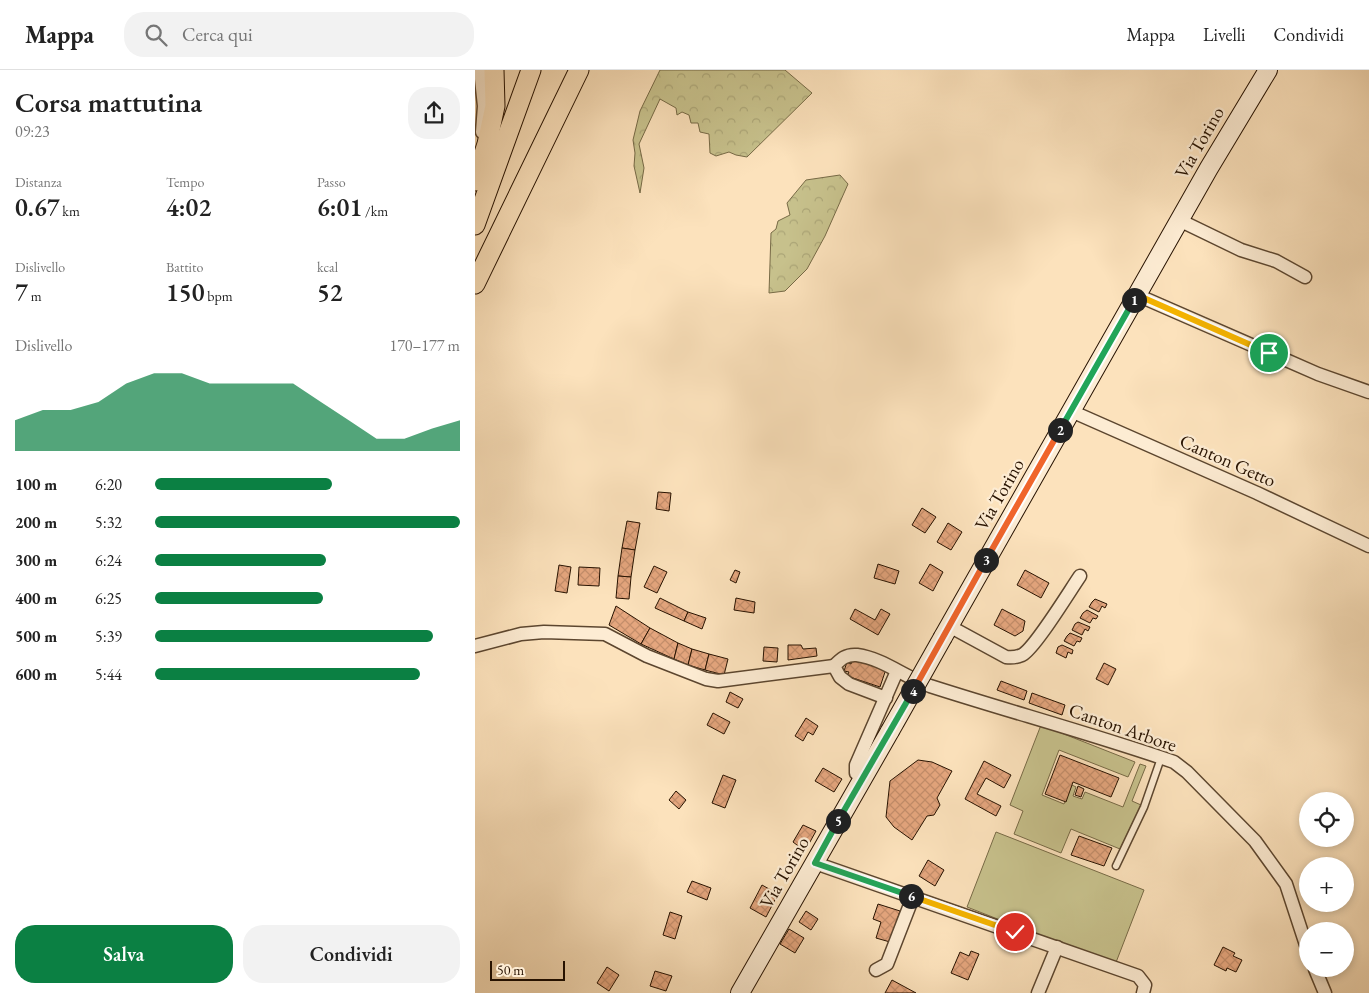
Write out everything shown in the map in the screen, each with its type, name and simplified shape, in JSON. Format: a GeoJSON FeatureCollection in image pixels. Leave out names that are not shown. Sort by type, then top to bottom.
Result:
{"type":"FeatureCollection","features":[{"type":"Feature","properties":{"kind":"main road"},"geometry":{"type":"LineString","coordinates":[[475,181],[487,144],[495,106],[494,70]]}},
{"type":"Feature","properties":{"kind":"main road"},"geometry":{"type":"LineString","coordinates":[[475,225],[531,70]]}},
{"type":"Feature","properties":{"kind":"main road"},"geometry":{"type":"LineString","coordinates":[[475,284],[579,70]]}},
{"type":"Feature","properties":{"kind":"street"},"geometry":{"type":"LineString","coordinates":[[475,181],[483,131],[484,106],[480,70]]}},
{"type":"Feature","properties":{"kind":"street","name":"Via Torino"},"geometry":{"type":"LineString","coordinates":[[741,993],[1179,220],[1267,70]]}},
{"type":"Feature","properties":{"kind":"street"},"geometry":{"type":"LineString","coordinates":[[1179,220],[1241,250],[1276,261],[1305,277]]}},
{"type":"Feature","properties":{"kind":"street"},"geometry":{"type":"LineString","coordinates":[[1137,295],[1317,374],[1369,392]]}},
{"type":"Feature","properties":{"kind":"street","name":"Canton Getto"},"geometry":{"type":"LineString","coordinates":[[1071,411],[1257,493],[1369,546]]}},
{"type":"Feature","properties":{"kind":"street"},"geometry":{"type":"LineString","coordinates":[[946,632],[1007,657],[1011,658],[1021,655],[1037,640],[1080,576]]}},
{"type":"Feature","properties":{"kind":"street"},"geometry":{"type":"LineString","coordinates":[[475,646],[521,634],[544,632],[605,634],[647,656],[706,679],[718,681],[834,666],[840,677],[849,684],[887,698]]}},
{"type":"Feature","properties":{"kind":"street","name":"Canton Arbore"},"geometry":{"type":"LineString","coordinates":[[834,666],[843,656],[855,654],[874,659],[928,685],[1174,762],[1187,772],[1255,841],[1286,884],[1299,924]]}},
{"type":"Feature","properties":{"kind":"street"},"geometry":{"type":"LineString","coordinates":[[863,778],[856,773],[856,765],[887,698],[897,671]]}},
{"type":"Feature","properties":{"kind":"street"},"geometry":{"type":"LineString","coordinates":[[815,863],[1138,976],[1145,984],[1143,993]]}},
{"type":"Feature","properties":{"kind":"street"},"geometry":{"type":"LineString","coordinates":[[876,970],[887,964],[913,897]]}},
{"type":"Feature","properties":{"kind":"street"},"geometry":{"type":"LineString","coordinates":[[1038,993],[1057,948]]}},
{"type":"Feature","properties":{"kind":"street"},"geometry":{"type":"LineString","coordinates":[[1318,977],[1325,993]]}},
{"type":"Feature","properties":{"kind":"lane"},"geometry":{"type":"LineString","coordinates":[[1116,866],[1144,807],[1161,758]]}},
{"type":"Feature","properties":{"kind":"green space"},"geometry":{"type":"Polygon","coordinates":[[[660,70],[785,70],[812,93],[747,157],[729,152],[716,156],[710,153],[709,134],[700,132],[698,123],[691,123],[689,115],[682,112],[677,115],[676,108],[660,99],[639,144],[644,168],[640,193],[634,166],[633,140],[640,111],[660,70]]]}},
{"type":"Feature","properties":{"kind":"green space"},"geometry":{"type":"Polygon","coordinates":[[[840,175],[848,184],[825,236],[807,269],[785,291],[769,293],[771,233],[776,229],[778,221],[790,215],[787,203],[806,180],[840,175]]]}},
{"type":"Feature","properties":{"kind":"green space"},"geometry":{"type":"Polygon","coordinates":[[[1041,725],[1135,762],[1128,777],[1059,750],[1042,795],[1064,804],[1072,785],[1076,787],[1073,796],[1082,799],[1085,792],[1123,807],[1140,764],[1146,766],[1132,801],[1141,805],[1120,849],[1071,829],[1061,853],[1014,834],[1023,811],[1010,805],[1041,725]]]}},
{"type":"Feature","properties":{"kind":"green space"},"geometry":{"type":"Polygon","coordinates":[[[996,832],[1144,890],[1115,965],[967,907],[996,832]]]}},
{"type":"Feature","properties":{"kind":"building"},"geometry":{"type":"Polygon","coordinates":[[[658,492],[671,493],[669,511],[656,509],[658,492]]]}},
{"type":"Feature","properties":{"kind":"building"},"geometry":{"type":"Polygon","coordinates":[[[922,508],[936,517],[925,533],[912,525],[922,508]]]}},
{"type":"Feature","properties":{"kind":"building"},"geometry":{"type":"Polygon","coordinates":[[[627,521],[640,523],[635,550],[622,548],[627,521]]]}},
{"type":"Feature","properties":{"kind":"building"},"geometry":{"type":"Polygon","coordinates":[[[948,523],[962,532],[951,550],[937,542],[948,523]]]}},
{"type":"Feature","properties":{"kind":"building"},"geometry":{"type":"Polygon","coordinates":[[[622,548],[635,550],[631,577],[618,576],[622,548]]]}},
{"type":"Feature","properties":{"kind":"building"},"geometry":{"type":"Polygon","coordinates":[[[878,564],[899,571],[895,584],[874,578],[878,564]]]}},
{"type":"Feature","properties":{"kind":"building"},"geometry":{"type":"Polygon","coordinates":[[[930,564],[943,572],[933,591],[919,583],[930,564]]]}},
{"type":"Feature","properties":{"kind":"building"},"geometry":{"type":"Polygon","coordinates":[[[559,565],[571,567],[567,593],[555,591],[559,565]]]}},
{"type":"Feature","properties":{"kind":"building"},"geometry":{"type":"Polygon","coordinates":[[[654,566],[667,572],[657,593],[644,587],[654,566]]]}},
{"type":"Feature","properties":{"kind":"building"},"geometry":{"type":"Polygon","coordinates":[[[579,567],[600,568],[599,586],[578,585],[579,567]]]}},
{"type":"Feature","properties":{"kind":"building"},"geometry":{"type":"Polygon","coordinates":[[[735,570],[740,572],[736,583],[730,580],[735,570]]]}},
{"type":"Feature","properties":{"kind":"building"},"geometry":{"type":"Polygon","coordinates":[[[1025,570],[1049,583],[1041,598],[1017,585],[1025,570]]]}},
{"type":"Feature","properties":{"kind":"building"},"geometry":{"type":"Polygon","coordinates":[[[618,576],[631,577],[629,599],[616,598],[618,576]]]}},
{"type":"Feature","properties":{"kind":"building"},"geometry":{"type":"Polygon","coordinates":[[[660,598],[688,612],[684,621],[655,608],[660,598]]]}},
{"type":"Feature","properties":{"kind":"building"},"geometry":{"type":"Polygon","coordinates":[[[736,598],[755,602],[754,613],[734,610],[736,598]]]}},
{"type":"Feature","properties":{"kind":"building"},"geometry":{"type":"Polygon","coordinates":[[[1095,599],[1107,604],[1105,608],[1102,606],[1099,612],[1089,607],[1095,599]]]}},
{"type":"Feature","properties":{"kind":"building"},"geometry":{"type":"Polygon","coordinates":[[[616,606],[650,628],[641,644],[609,625],[616,606]]]}},
{"type":"Feature","properties":{"kind":"building"},"geometry":{"type":"Polygon","coordinates":[[[855,609],[875,620],[881,609],[890,614],[878,635],[850,619],[855,609]]]}},
{"type":"Feature","properties":{"kind":"building"},"geometry":{"type":"Polygon","coordinates":[[[1002,609],[1025,621],[1023,631],[1015,636],[994,625],[1002,609]]]}},
{"type":"Feature","properties":{"kind":"building"},"geometry":{"type":"Polygon","coordinates":[[[1087,610],[1098,616],[1096,619],[1093,618],[1090,623],[1080,618],[1087,610]]]}},
{"type":"Feature","properties":{"kind":"building"},"geometry":{"type":"Polygon","coordinates":[[[688,612],[706,618],[702,629],[684,621],[688,612]]]}},
{"type":"Feature","properties":{"kind":"building"},"geometry":{"type":"Polygon","coordinates":[[[1078,622],[1090,627],[1088,631],[1085,629],[1082,635],[1072,630],[1078,622]]]}},
{"type":"Feature","properties":{"kind":"building"},"geometry":{"type":"Polygon","coordinates":[[[650,628],[678,643],[674,659],[641,644],[650,628]]]}},
{"type":"Feature","properties":{"kind":"building"},"geometry":{"type":"Polygon","coordinates":[[[1070,633],[1082,638],[1074,646],[1064,641],[1070,633]]]}},
{"type":"Feature","properties":{"kind":"building"},"geometry":{"type":"Polygon","coordinates":[[[678,643],[692,649],[688,665],[674,659],[678,643]]]}},
{"type":"Feature","properties":{"kind":"building"},"geometry":{"type":"Polygon","coordinates":[[[788,645],[801,645],[803,649],[816,648],[817,656],[788,660],[788,645]]]}},
{"type":"Feature","properties":{"kind":"building"},"geometry":{"type":"Polygon","coordinates":[[[1062,645],[1073,650],[1072,654],[1068,652],[1066,658],[1056,653],[1058,647],[1062,645]]]}},
{"type":"Feature","properties":{"kind":"building"},"geometry":{"type":"Polygon","coordinates":[[[764,647],[778,648],[777,662],[763,661],[764,647]]]}},
{"type":"Feature","properties":{"kind":"building"},"geometry":{"type":"Polygon","coordinates":[[[692,649],[709,654],[705,670],[688,665],[692,649]]]}},
{"type":"Feature","properties":{"kind":"building"},"geometry":{"type":"Polygon","coordinates":[[[709,654],[728,659],[724,675],[705,670],[709,654]]]}},
{"type":"Feature","properties":{"kind":"building"},"geometry":{"type":"Polygon","coordinates":[[[853,658],[886,669],[880,687],[847,676],[849,672],[844,671],[847,662],[851,664],[853,658]]]}},
{"type":"Feature","properties":{"kind":"building"},"geometry":{"type":"Polygon","coordinates":[[[1104,663],[1116,669],[1108,685],[1096,679],[1104,663]]]}},
{"type":"Feature","properties":{"kind":"building"},"geometry":{"type":"Polygon","coordinates":[[[1001,681],[1027,691],[1024,700],[997,690],[1001,681]]]}},
{"type":"Feature","properties":{"kind":"building"},"geometry":{"type":"Polygon","coordinates":[[[730,692],[743,699],[738,708],[726,702],[730,692]]]}},
{"type":"Feature","properties":{"kind":"building"},"geometry":{"type":"Polygon","coordinates":[[[1032,693],[1065,705],[1062,715],[1029,703],[1032,693]]]}},
{"type":"Feature","properties":{"kind":"building"},"geometry":{"type":"Polygon","coordinates":[[[713,713],[730,722],[724,734],[707,725],[713,713]]]}},
{"type":"Feature","properties":{"kind":"building"},"geometry":{"type":"Polygon","coordinates":[[[806,718],[818,726],[813,735],[808,732],[803,741],[795,736],[806,718]]]}},
{"type":"Feature","properties":{"kind":"building"},"geometry":{"type":"Polygon","coordinates":[[[1060,755],[1119,778],[1111,797],[1073,782],[1066,802],[1045,794],[1060,755]]]}},
{"type":"Feature","properties":{"kind":"building"},"geometry":{"type":"Polygon","coordinates":[[[918,760],[932,762],[952,771],[937,798],[940,805],[934,815],[927,816],[912,840],[894,827],[886,817],[890,781],[918,760]]]}},
{"type":"Feature","properties":{"kind":"building"},"geometry":{"type":"Polygon","coordinates":[[[984,761],[1011,775],[1004,788],[986,778],[977,794],[1001,806],[996,816],[965,799],[984,761]]]}},
{"type":"Feature","properties":{"kind":"building"},"geometry":{"type":"Polygon","coordinates":[[[823,768],[842,779],[834,792],[815,781],[823,768]]]}},
{"type":"Feature","properties":{"kind":"building"},"geometry":{"type":"Polygon","coordinates":[[[723,775],[736,780],[725,808],[712,803],[723,775]]]}},
{"type":"Feature","properties":{"kind":"building"},"geometry":{"type":"Polygon","coordinates":[[[1078,786],[1084,789],[1081,797],[1075,795],[1078,786]]]}},
{"type":"Feature","properties":{"kind":"building"},"geometry":{"type":"Polygon","coordinates":[[[676,791],[686,800],[679,809],[669,800],[676,791]]]}},
{"type":"Feature","properties":{"kind":"building"},"geometry":{"type":"Polygon","coordinates":[[[803,825],[816,831],[805,851],[793,842],[803,825]]]}},
{"type":"Feature","properties":{"kind":"building"},"geometry":{"type":"Polygon","coordinates":[[[1079,836],[1112,848],[1104,866],[1071,855],[1079,836]]]}},
{"type":"Feature","properties":{"kind":"building"},"geometry":{"type":"Polygon","coordinates":[[[928,860],[944,870],[935,886],[919,876],[928,860]]]}},
{"type":"Feature","properties":{"kind":"building"},"geometry":{"type":"Polygon","coordinates":[[[692,881],[711,888],[707,900],[687,892],[692,881]]]}},
{"type":"Feature","properties":{"kind":"building"},"geometry":{"type":"Polygon","coordinates":[[[762,885],[778,894],[766,917],[750,908],[762,885]]]}},
{"type":"Feature","properties":{"kind":"building"},"geometry":{"type":"Polygon","coordinates":[[[878,904],[900,911],[890,942],[876,938],[881,922],[873,919],[878,904]]]}},
{"type":"Feature","properties":{"kind":"building"},"geometry":{"type":"Polygon","coordinates":[[[806,911],[818,919],[811,930],[799,922],[806,911]]]}},
{"type":"Feature","properties":{"kind":"building"},"geometry":{"type":"Polygon","coordinates":[[[670,912],[682,916],[675,939],[663,935],[670,912]]]}},
{"type":"Feature","properties":{"kind":"building"},"geometry":{"type":"Polygon","coordinates":[[[789,929],[804,938],[795,953],[780,944],[789,929]]]}},
{"type":"Feature","properties":{"kind":"building"},"geometry":{"type":"Polygon","coordinates":[[[1223,947],[1235,953],[1233,956],[1242,960],[1236,972],[1227,968],[1226,971],[1214,965],[1223,947]]]}},
{"type":"Feature","properties":{"kind":"building"},"geometry":{"type":"Polygon","coordinates":[[[971,951],[979,954],[968,980],[951,973],[960,952],[969,956],[971,951]]]}},
{"type":"Feature","properties":{"kind":"building"},"geometry":{"type":"Polygon","coordinates":[[[607,967],[619,975],[609,991],[597,983],[607,967]]]}},
{"type":"Feature","properties":{"kind":"building"},"geometry":{"type":"Polygon","coordinates":[[[655,971],[672,976],[666,991],[650,986],[655,971]]]}},
{"type":"Feature","properties":{"kind":"building"},"geometry":{"type":"Polygon","coordinates":[[[892,980],[916,993],[885,993],[892,980]]]}},
{"type":"Feature","properties":{"kind":"route"},"geometry":{"type":"LineString","coordinates":[[1015,932],[815,863],[1137,295],[1269,353]]}}]}
